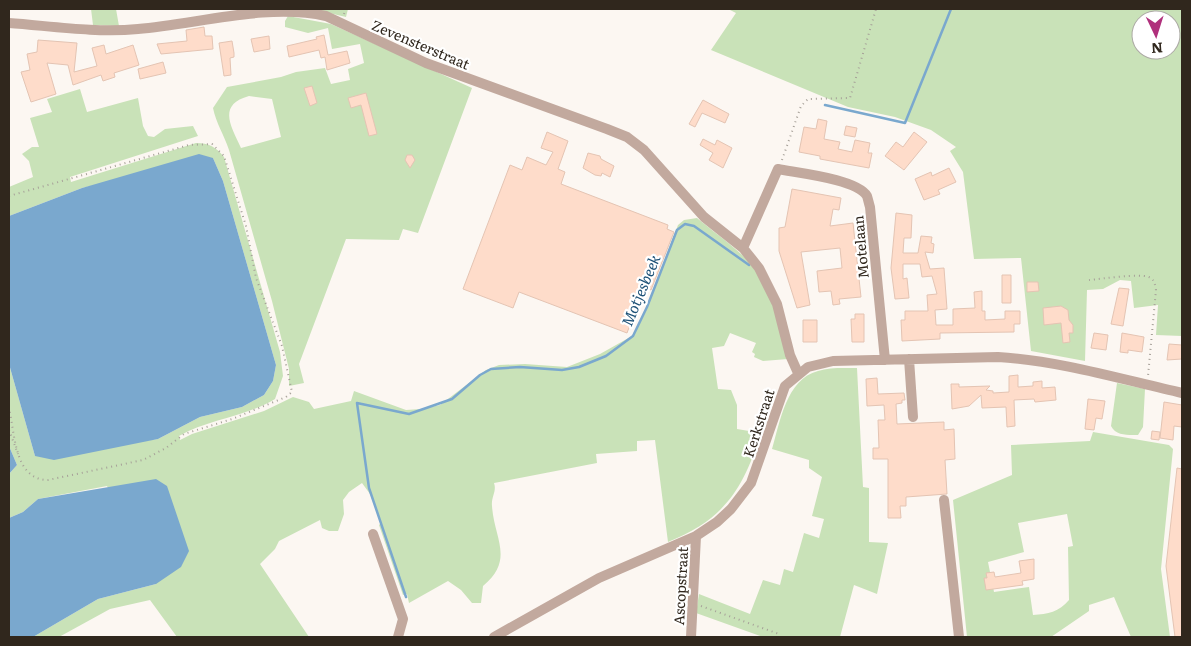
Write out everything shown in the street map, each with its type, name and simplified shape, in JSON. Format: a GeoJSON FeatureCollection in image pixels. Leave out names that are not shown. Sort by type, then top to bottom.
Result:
{"type":"FeatureCollection","features":[{"type":"Feature","properties":{"kind":"street","name":"Zevensterstraat"},"geometry":{"type":"LineString","coordinates":[[9,23],[137,30],[277,12],[313,13],[326,16],[426,63],[627,137],[644,150],[704,217],[743,248],[759,268],[771,287],[790,355],[798,373]]}},
{"type":"Feature","properties":{"kind":"street"},"geometry":{"type":"LineString","coordinates":[[743,248],[778,169]]}},
{"type":"Feature","properties":{"kind":"street","name":"Motelaan"},"geometry":{"type":"LineString","coordinates":[[778,169],[846,183],[858,188],[866,195],[872,221],[885,360]]}},
{"type":"Feature","properties":{"kind":"street","name":"Kerkstraat"},"geometry":{"type":"LineString","coordinates":[[494,637],[599,578],[696,536],[731,509],[751,483],[785,386],[808,366],[822,362],[998,357],[1079,367],[1182,393]]}},
{"type":"Feature","properties":{"kind":"street"},"geometry":{"type":"LineString","coordinates":[[909,359],[913,418]]}},
{"type":"Feature","properties":{"kind":"street"},"geometry":{"type":"LineString","coordinates":[[944,500],[959,637]]}},
{"type":"Feature","properties":{"kind":"street"},"geometry":{"type":"LineString","coordinates":[[373,534],[402,619],[398,637]]}},
{"type":"Feature","properties":{"kind":"street","name":"Ascopstraat"},"geometry":{"type":"LineString","coordinates":[[691,637],[696,536]]}},
{"type":"Feature","properties":{"kind":"path"},"geometry":{"type":"LineString","coordinates":[[778,169],[801,106],[808,99],[850,98],[876,9]]}},
{"type":"Feature","properties":{"kind":"path"},"geometry":{"type":"LineString","coordinates":[[9,196],[189,145],[208,143],[216,146],[224,156],[238,199],[246,226],[256,278],[282,346],[292,392],[248,413],[184,434],[158,454],[129,464],[62,478],[41,480],[26,471],[20,461],[9,430]]}},
{"type":"Feature","properties":{"kind":"path"},"geometry":{"type":"LineString","coordinates":[[1089,280],[1141,275],[1150,277],[1155,282],[1156,290],[1147,384]]}},
{"type":"Feature","properties":{"kind":"path"},"geometry":{"type":"LineString","coordinates":[[9,408],[20,461]]}},
{"type":"Feature","properties":{"kind":"path"},"geometry":{"type":"LineString","coordinates":[[693,605],[705,607],[779,634]]}},
{"type":"Feature","properties":{"kind":"green space"},"geometry":{"type":"Polygon","coordinates":[[[91,9],[116,9],[119,26],[93,25],[91,9]]]}},
{"type":"Feature","properties":{"kind":"green space"},"geometry":{"type":"Polygon","coordinates":[[[312,9],[348,9],[346,17],[312,9]]]}},
{"type":"Feature","properties":{"kind":"green space"},"geometry":{"type":"Polygon","coordinates":[[[728,9],[1182,9],[1182,336],[1156,335],[1158,305],[1134,308],[1131,281],[1120,280],[1103,289],[1087,290],[1085,361],[1031,351],[1021,258],[974,259],[963,172],[950,151],[956,147],[931,130],[895,117],[848,107],[711,50],[736,13],[728,9]]]}},
{"type":"Feature","properties":{"kind":"green space"},"geometry":{"type":"Polygon","coordinates":[[[288,16],[331,24],[472,88],[418,233],[403,229],[399,240],[346,239],[299,364],[304,383],[289,386],[289,369],[272,301],[229,150],[213,108],[227,87],[281,77],[296,72],[325,68],[331,84],[350,80],[348,69],[364,63],[360,44],[332,49],[328,28],[308,33],[285,27],[285,21],[288,16]],[[249,96],[233,105],[229,117],[241,148],[281,137],[272,99],[249,96]]]}},
{"type":"Feature","properties":{"kind":"green space"},"geometry":{"type":"Polygon","coordinates":[[[80,89],[87,112],[138,98],[143,126],[148,136],[154,137],[165,129],[193,126],[198,136],[70,177],[71,182],[196,143],[212,146],[224,157],[280,352],[283,376],[275,399],[252,410],[191,430],[179,436],[180,440],[192,434],[264,411],[293,397],[309,402],[314,409],[351,401],[354,391],[406,410],[421,409],[440,405],[486,370],[499,365],[525,364],[567,367],[600,354],[632,336],[643,317],[678,225],[684,220],[697,218],[739,252],[766,283],[777,310],[788,359],[763,361],[754,357],[755,354],[752,352],[756,343],[730,333],[724,346],[712,348],[718,389],[731,390],[737,405],[737,429],[761,433],[739,486],[718,512],[688,533],[668,542],[655,440],[637,441],[637,451],[596,454],[597,463],[494,483],[495,489],[492,506],[500,548],[500,558],[493,576],[483,586],[481,603],[472,603],[461,590],[448,581],[409,603],[407,594],[403,595],[370,494],[362,483],[349,492],[343,500],[344,514],[338,531],[329,531],[322,528],[320,520],[279,541],[275,549],[260,564],[309,637],[177,637],[150,600],[110,609],[59,637],[33,637],[98,599],[156,584],[107,486],[38,499],[23,512],[9,518],[9,474],[17,465],[9,446],[9,364],[35,456],[158,439],[200,417],[242,407],[264,395],[273,381],[276,365],[223,181],[213,158],[82,188],[9,216],[9,187],[33,177],[29,161],[22,154],[32,147],[39,147],[30,118],[52,112],[47,99],[80,89]]]}},
{"type":"Feature","properties":{"kind":"green space"},"geometry":{"type":"Polygon","coordinates":[[[837,368],[857,368],[863,487],[869,488],[869,542],[888,543],[877,594],[854,585],[840,637],[763,637],[696,613],[699,594],[750,614],[763,580],[780,585],[784,569],[793,572],[804,533],[819,538],[824,519],[812,516],[822,477],[809,468],[809,460],[772,449],[786,403],[798,383],[818,371],[837,368]]]}},
{"type":"Feature","properties":{"kind":"green space"},"geometry":{"type":"Polygon","coordinates":[[[1117,383],[1145,389],[1143,427],[1138,435],[1126,435],[1116,432],[1111,426],[1117,383]]]}},
{"type":"Feature","properties":{"kind":"green space"},"geometry":{"type":"Polygon","coordinates":[[[1093,432],[1169,445],[1173,449],[1161,569],[1170,637],[1131,637],[1114,597],[1089,605],[1089,611],[1051,637],[967,637],[953,500],[1012,475],[1011,445],[1090,441],[1093,432]],[[1067,514],[1018,523],[1024,552],[988,562],[994,592],[1029,587],[1033,615],[1057,610],[1069,600],[1068,547],[1073,546],[1067,514]]]}},
{"type":"Feature","properties":{"kind":"water"},"geometry":{"type":"Polygon","coordinates":[[[199,154],[213,158],[223,181],[276,365],[273,381],[264,395],[242,407],[200,417],[158,439],[54,460],[35,456],[9,364],[9,216],[82,188],[199,154]]]}},
{"type":"Feature","properties":{"kind":"water"},"geometry":{"type":"Polygon","coordinates":[[[9,446],[17,465],[9,474],[9,446]]]}},
{"type":"Feature","properties":{"kind":"water"},"geometry":{"type":"Polygon","coordinates":[[[156,479],[167,486],[189,551],[181,567],[156,584],[98,599],[33,637],[9,637],[9,518],[23,512],[38,499],[156,479]]]}},
{"type":"Feature","properties":{"kind":"building"},"geometry":{"type":"Polygon","coordinates":[[[204,27],[205,36],[212,36],[213,49],[161,54],[157,44],[187,41],[186,30],[204,27]]]}},
{"type":"Feature","properties":{"kind":"building"},"geometry":{"type":"Polygon","coordinates":[[[324,35],[328,55],[347,51],[350,63],[327,70],[325,57],[321,58],[319,50],[289,57],[287,46],[317,39],[316,37],[324,35]]]}},
{"type":"Feature","properties":{"kind":"building"},"geometry":{"type":"Polygon","coordinates":[[[269,36],[270,49],[254,52],[251,39],[269,36]]]}},
{"type":"Feature","properties":{"kind":"building"},"geometry":{"type":"Polygon","coordinates":[[[38,40],[77,43],[74,72],[97,66],[92,48],[104,45],[106,54],[133,45],[139,65],[114,73],[115,77],[103,81],[101,75],[73,85],[68,65],[47,63],[56,94],[31,102],[21,72],[30,70],[27,54],[37,52],[38,40]]]}},
{"type":"Feature","properties":{"kind":"building"},"geometry":{"type":"Polygon","coordinates":[[[232,41],[234,57],[230,58],[231,75],[224,76],[219,43],[232,41]]]}},
{"type":"Feature","properties":{"kind":"building"},"geometry":{"type":"Polygon","coordinates":[[[163,62],[166,73],[140,79],[138,69],[163,62]]]}},
{"type":"Feature","properties":{"kind":"building"},"geometry":{"type":"Polygon","coordinates":[[[312,86],[317,103],[310,106],[304,88],[312,86]]]}},
{"type":"Feature","properties":{"kind":"building"},"geometry":{"type":"Polygon","coordinates":[[[366,93],[377,134],[369,136],[361,105],[351,108],[348,98],[366,93]]]}},
{"type":"Feature","properties":{"kind":"building"},"geometry":{"type":"Polygon","coordinates":[[[703,100],[729,114],[725,123],[702,113],[695,127],[689,124],[703,100]]]}},
{"type":"Feature","properties":{"kind":"building"},"geometry":{"type":"Polygon","coordinates":[[[818,119],[827,121],[824,139],[840,142],[838,149],[852,152],[855,140],[870,143],[868,153],[872,153],[869,168],[820,159],[820,156],[799,152],[804,127],[816,129],[818,119]]]}},
{"type":"Feature","properties":{"kind":"building"},"geometry":{"type":"Polygon","coordinates":[[[846,126],[857,128],[855,137],[844,135],[846,126]]]}},
{"type":"Feature","properties":{"kind":"building"},"geometry":{"type":"Polygon","coordinates":[[[547,132],[568,141],[558,169],[565,172],[561,184],[668,225],[667,229],[674,232],[651,290],[644,287],[627,333],[519,292],[513,308],[463,289],[510,165],[522,170],[527,157],[546,165],[553,152],[541,148],[547,132]]]}},
{"type":"Feature","properties":{"kind":"building"},"geometry":{"type":"Polygon","coordinates":[[[914,132],[927,142],[904,170],[885,156],[896,142],[903,147],[914,132]]]}},
{"type":"Feature","properties":{"kind":"building"},"geometry":{"type":"Polygon","coordinates":[[[703,139],[715,145],[717,140],[732,148],[723,168],[709,160],[713,153],[700,145],[703,139]]]}},
{"type":"Feature","properties":{"kind":"building"},"geometry":{"type":"Polygon","coordinates":[[[588,153],[600,156],[601,159],[614,166],[610,177],[602,173],[601,176],[595,175],[583,168],[588,153]]]}},
{"type":"Feature","properties":{"kind":"building"},"geometry":{"type":"Polygon","coordinates":[[[407,155],[412,155],[415,160],[410,168],[405,160],[407,155]]]}},
{"type":"Feature","properties":{"kind":"building"},"geometry":{"type":"Polygon","coordinates":[[[949,168],[956,182],[938,190],[940,194],[924,200],[915,179],[931,172],[932,176],[949,168]]]}},
{"type":"Feature","properties":{"kind":"building"},"geometry":{"type":"Polygon","coordinates":[[[792,189],[841,198],[839,210],[833,209],[830,226],[853,223],[861,297],[839,299],[840,304],[833,305],[831,291],[819,292],[817,271],[842,268],[840,248],[801,252],[810,305],[797,308],[779,251],[779,228],[785,227],[792,189]]]}},
{"type":"Feature","properties":{"kind":"building"},"geometry":{"type":"Polygon","coordinates":[[[896,213],[912,215],[911,238],[904,238],[903,253],[918,253],[921,236],[932,237],[931,243],[934,244],[933,253],[925,252],[930,269],[944,268],[947,309],[935,310],[936,325],[953,325],[953,309],[975,308],[974,292],[982,291],[982,311],[985,311],[985,320],[1005,319],[1005,311],[1020,311],[1020,324],[1014,324],[1014,332],[940,333],[940,339],[902,341],[901,320],[905,320],[905,311],[928,311],[927,295],[937,294],[932,276],[922,277],[920,264],[903,264],[903,279],[907,278],[909,298],[895,299],[891,268],[896,213]]]}},
{"type":"Feature","properties":{"kind":"building"},"geometry":{"type":"Polygon","coordinates":[[[1002,275],[1011,275],[1011,303],[1002,303],[1002,275]]]}},
{"type":"Feature","properties":{"kind":"building"},"geometry":{"type":"Polygon","coordinates":[[[1027,282],[1038,282],[1039,291],[1027,292],[1027,282]]]}},
{"type":"Feature","properties":{"kind":"building"},"geometry":{"type":"Polygon","coordinates":[[[1119,288],[1129,289],[1123,326],[1111,324],[1119,288]]]}},
{"type":"Feature","properties":{"kind":"building"},"geometry":{"type":"Polygon","coordinates":[[[1061,306],[1068,310],[1069,320],[1073,325],[1073,333],[1069,333],[1070,342],[1063,343],[1061,323],[1044,325],[1043,308],[1061,306]]]}},
{"type":"Feature","properties":{"kind":"building"},"geometry":{"type":"Polygon","coordinates":[[[855,314],[864,314],[864,342],[852,342],[851,319],[855,319],[855,314]]]}},
{"type":"Feature","properties":{"kind":"building"},"geometry":{"type":"Polygon","coordinates":[[[803,320],[817,320],[817,342],[803,342],[803,320]]]}},
{"type":"Feature","properties":{"kind":"building"},"geometry":{"type":"Polygon","coordinates":[[[1094,333],[1108,335],[1106,350],[1091,348],[1094,333]]]}},
{"type":"Feature","properties":{"kind":"building"},"geometry":{"type":"Polygon","coordinates":[[[1122,333],[1144,337],[1142,352],[1128,350],[1128,353],[1120,352],[1122,333]]]}},
{"type":"Feature","properties":{"kind":"building"},"geometry":{"type":"Polygon","coordinates":[[[1169,344],[1182,345],[1182,359],[1167,360],[1169,344]]]}},
{"type":"Feature","properties":{"kind":"building"},"geometry":{"type":"Polygon","coordinates":[[[1018,375],[1018,387],[1033,386],[1033,382],[1042,381],[1042,388],[1055,387],[1056,400],[1035,402],[1034,399],[1014,400],[1015,426],[1007,427],[1006,407],[982,408],[981,395],[969,406],[952,409],[951,384],[959,384],[959,387],[990,386],[986,390],[993,391],[993,393],[1009,392],[1009,376],[1018,375]]]}},
{"type":"Feature","properties":{"kind":"building"},"geometry":{"type":"Polygon","coordinates":[[[877,378],[878,394],[904,393],[905,400],[902,400],[902,403],[896,404],[897,424],[944,422],[944,430],[954,429],[955,459],[945,460],[947,494],[906,497],[906,506],[900,506],[901,518],[888,518],[888,459],[873,459],[873,448],[879,448],[878,420],[885,420],[884,405],[867,406],[866,379],[877,378]]]}},
{"type":"Feature","properties":{"kind":"building"},"geometry":{"type":"Polygon","coordinates":[[[1088,399],[1105,401],[1102,419],[1096,418],[1094,430],[1085,429],[1088,399]]]}},
{"type":"Feature","properties":{"kind":"building"},"geometry":{"type":"Polygon","coordinates":[[[1164,402],[1182,405],[1182,427],[1174,426],[1173,440],[1160,438],[1164,402]]]}},
{"type":"Feature","properties":{"kind":"building"},"geometry":{"type":"Polygon","coordinates":[[[1152,431],[1160,432],[1159,440],[1151,439],[1152,431]]]}},
{"type":"Feature","properties":{"kind":"building"},"geometry":{"type":"Polygon","coordinates":[[[1177,468],[1182,469],[1182,637],[1175,637],[1166,566],[1177,468]]]}},
{"type":"Feature","properties":{"kind":"building"},"geometry":{"type":"Polygon","coordinates":[[[1034,559],[1034,579],[1022,581],[1023,585],[986,590],[984,578],[987,578],[986,573],[994,572],[995,577],[1021,573],[1019,561],[1034,559]]]}},
{"type":"Feature","properties":{"kind":"waterway","name":"Motjesbeek"},"geometry":{"type":"LineString","coordinates":[[825,105],[905,123],[951,9]]}},
{"type":"Feature","properties":{"kind":"waterway","name":"Motjesbeek"},"geometry":{"type":"LineString","coordinates":[[406,597],[369,488],[357,403],[409,414],[452,399],[480,375],[491,369],[520,367],[562,370],[579,367],[606,356],[633,336],[647,307],[677,230],[685,224],[694,226],[749,265]]}}]}
